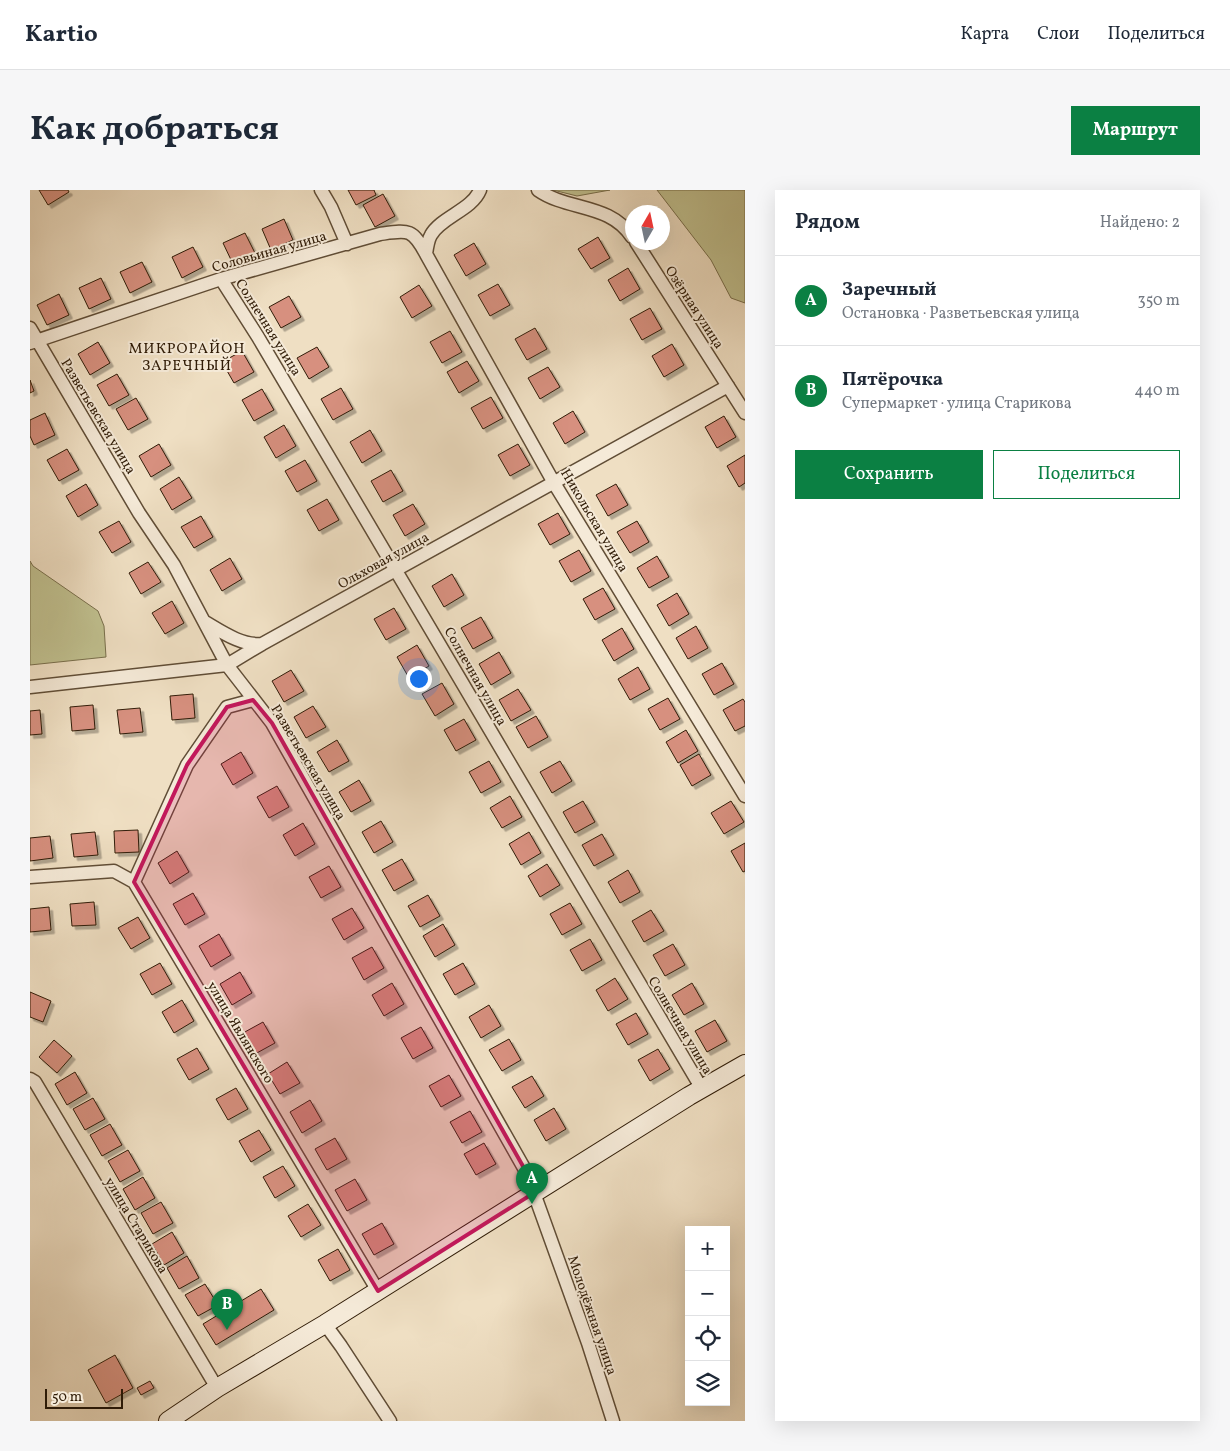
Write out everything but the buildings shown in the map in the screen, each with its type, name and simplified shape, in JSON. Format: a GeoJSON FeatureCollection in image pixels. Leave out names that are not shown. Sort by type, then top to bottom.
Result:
{"type":"FeatureCollection","features":[{"type":"Feature","properties":{"kind":"street"},"geometry":{"type":"LineString","coordinates":[[321,190],[331,207],[346,244]]}},
{"type":"Feature","properties":{"kind":"street"},"geometry":{"type":"LineString","coordinates":[[426,254],[430,235],[435,229],[462,209],[478,195],[480,190]]}},
{"type":"Feature","properties":{"kind":"street"},"geometry":{"type":"LineString","coordinates":[[538,190],[551,198],[602,212],[625,227]]}},
{"type":"Feature","properties":{"kind":"street","name":"Соловьиная улица"},"geometry":{"type":"LineString","coordinates":[[33,342],[222,279],[380,234],[400,231],[410,233],[417,238],[426,254]]}},
{"type":"Feature","properties":{"kind":"street","name":"Озёрная улица"},"geometry":{"type":"LineString","coordinates":[[641,250],[745,413]]}},
{"type":"Feature","properties":{"kind":"street","name":"Никольская улица"},"geometry":{"type":"LineString","coordinates":[[426,254],[554,482],[745,796]]}},
{"type":"Feature","properties":{"kind":"street","name":"Солнечная улица"},"geometry":{"type":"LineString","coordinates":[[222,279],[702,1089]]}},
{"type":"Feature","properties":{"kind":"street","name":"Разветьевская улица"},"geometry":{"type":"LineString","coordinates":[[30,328],[33,342],[139,513],[174,564],[227,665],[272,724],[536,1192],[544,1219]]}},
{"type":"Feature","properties":{"kind":"street","name":"Ольховая улица"},"geometry":{"type":"LineString","coordinates":[[30,687],[227,665],[728,386]]}},
{"type":"Feature","properties":{"kind":"street"},"geometry":{"type":"LineString","coordinates":[[205,622],[242,642],[252,645],[262,644]]}},
{"type":"Feature","properties":{"kind":"street"},"geometry":{"type":"LineString","coordinates":[[30,877],[114,871],[134,882],[187,765],[227,707],[253,700]]}},
{"type":"Feature","properties":{"kind":"street","name":"улица Являнского"},"geometry":{"type":"LineString","coordinates":[[134,882],[378,1291]]}},
{"type":"Feature","properties":{"kind":"street"},"geometry":{"type":"LineString","coordinates":[[168,1421],[217,1388],[325,1324],[745,1064]]}},
{"type":"Feature","properties":{"kind":"street","name":"улица Старикова"},"geometry":{"type":"LineString","coordinates":[[30,1079],[35,1082],[217,1388]]}},
{"type":"Feature","properties":{"kind":"street","name":"Молодёжная улица"},"geometry":{"type":"LineString","coordinates":[[544,1219],[585,1334],[613,1421]]}},
{"type":"Feature","properties":{"kind":"street"},"geometry":{"type":"LineString","coordinates":[[325,1324],[390,1421]]}},
{"type":"Feature","properties":{"kind":"highlighted area"},"geometry":{"type":"Polygon","coordinates":[[[253,700],[272,723],[537,1191],[378,1291],[134,882],[187,765],[227,707],[253,700]]]}},
{"type":"Feature","properties":{"kind":"green space"},"geometry":{"type":"Polygon","coordinates":[[[553,190],[610,190],[577,196],[553,190]]]}},
{"type":"Feature","properties":{"kind":"green space"},"geometry":{"type":"Polygon","coordinates":[[[657,190],[745,190],[745,303],[731,298],[711,260],[657,190]]]}},
{"type":"Feature","properties":{"kind":"green space"},"geometry":{"type":"Polygon","coordinates":[[[30,561],[33,566],[98,611],[104,626],[106,657],[30,665],[30,561]]]}},
{"type":"Feature","properties":{"kind":"place","name":"Заречный"},"geometry":{"type":"Point","coordinates":[532,1204]}},
{"type":"Feature","properties":{"kind":"place","name":"Пятёрочка"},"geometry":{"type":"Point","coordinates":[227,1330]}},
{"type":"Feature","properties":{"kind":"district","name":"МИКРОРАЙОН ЗАРЕЧНЫЙ"},"geometry":{"type":"Point","coordinates":[187,356]}}]}
